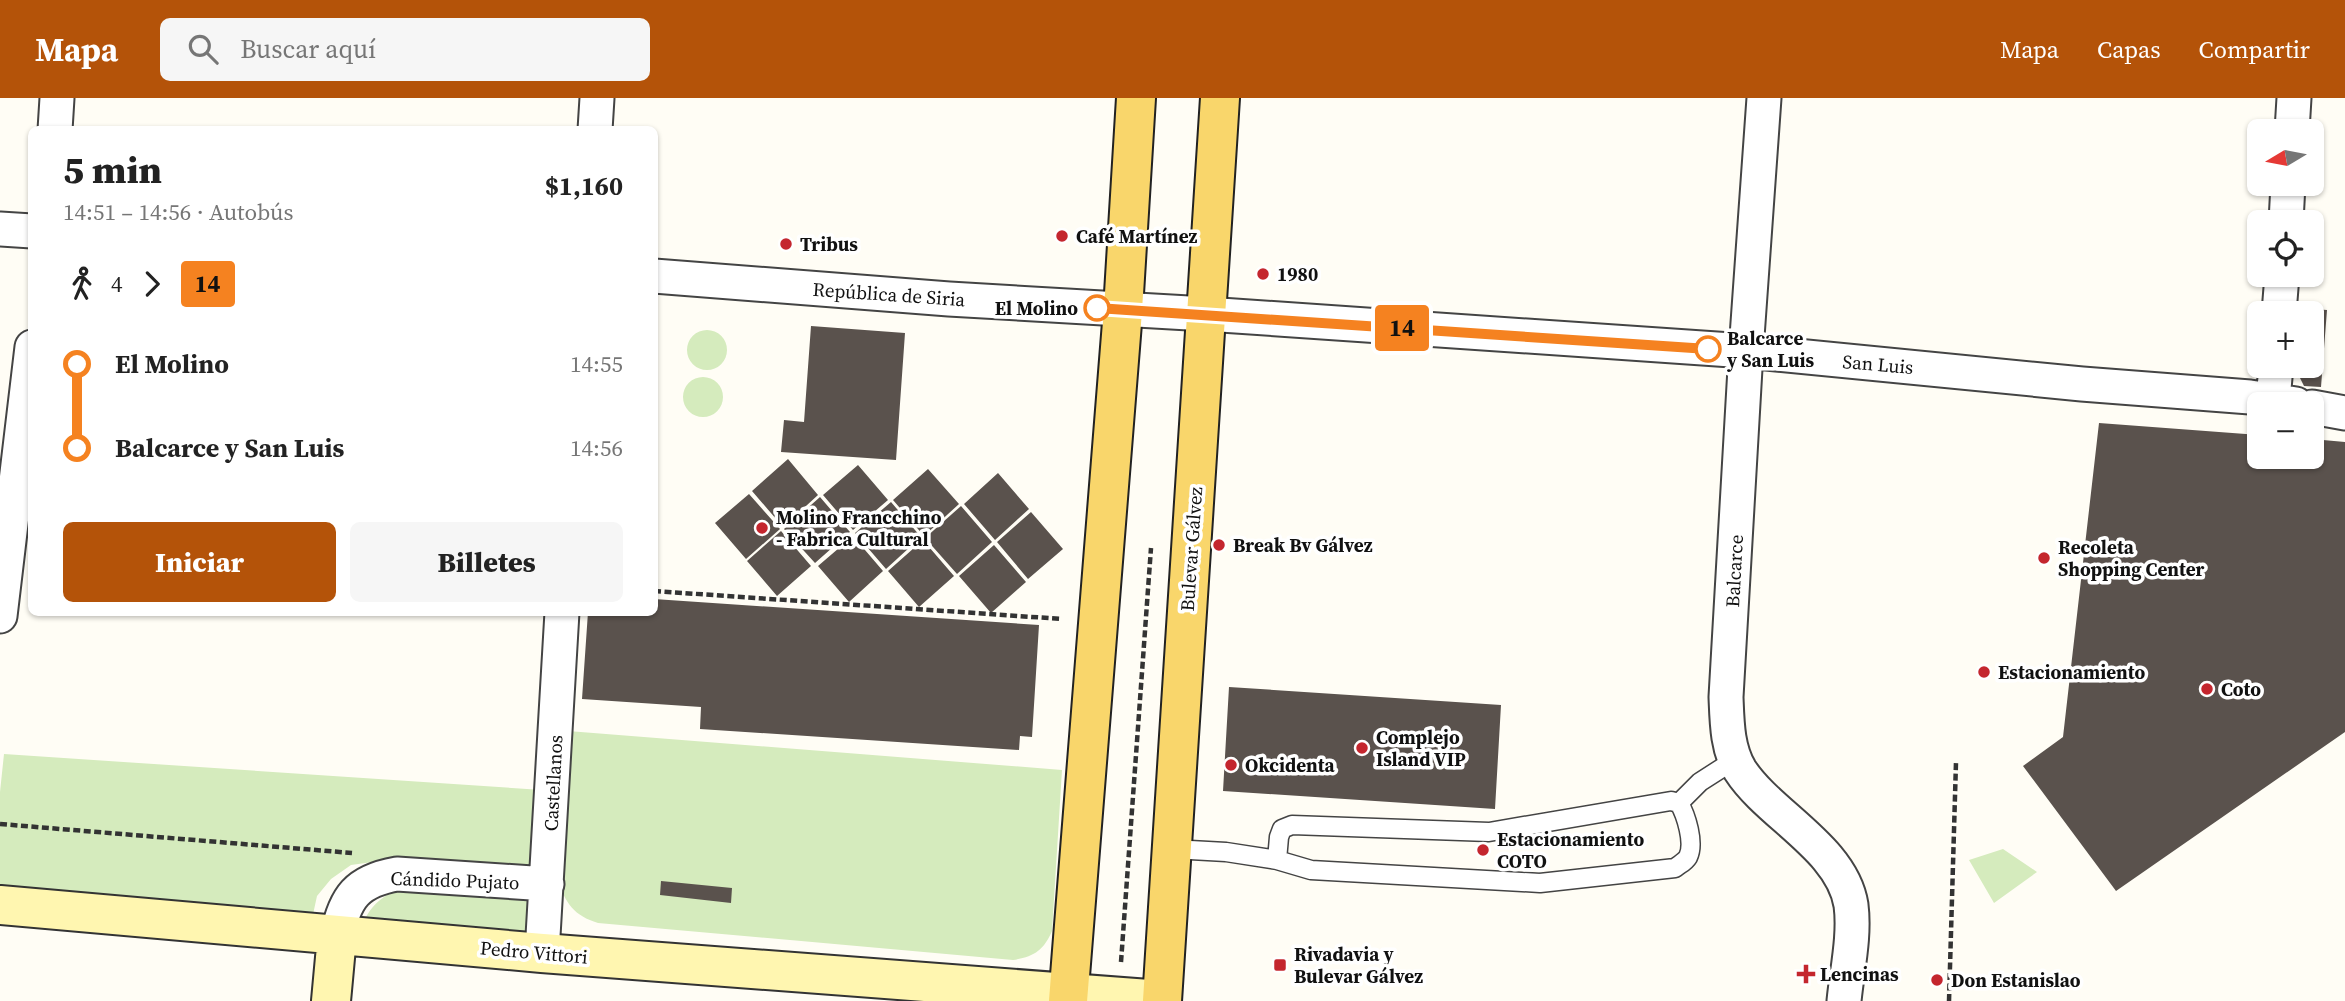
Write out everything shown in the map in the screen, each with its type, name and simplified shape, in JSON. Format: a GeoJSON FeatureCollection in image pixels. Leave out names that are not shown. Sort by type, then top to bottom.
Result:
{"type":"FeatureCollection","features":[{"type":"Feature","properties":{"kind":"main road"},"geometry":{"type":"LineString","coordinates":[[1068,997],[1123,310],[1136,98]]}},
{"type":"Feature","properties":{"kind":"main road","name":"Bulevar Gálvez"},"geometry":{"type":"LineString","coordinates":[[1167,1001],[1172,849],[1220,98]]}},
{"type":"Feature","properties":{"kind":"street"},"geometry":{"type":"LineString","coordinates":[[55,126],[57,98]]}},
{"type":"Feature","properties":{"kind":"street"},"geometry":{"type":"LineString","coordinates":[[595,126],[597,98]]}},
{"type":"Feature","properties":{"kind":"street","name":"Balcarce"},"geometry":{"type":"LineString","coordinates":[[1764,98],[1726,697],[1729,742],[1747,779],[1812,841],[1839,875],[1845,888],[1851,904],[1852,924],[1844,1001]]}},
{"type":"Feature","properties":{"kind":"street"},"geometry":{"type":"LineString","coordinates":[[2293,119],[2294,98]]}},
{"type":"Feature","properties":{"kind":"street"},"geometry":{"type":"LineString","coordinates":[[0,229],[28,231]]}},
{"type":"Feature","properties":{"kind":"street","name":"República de Siria"},"geometry":{"type":"LineString","coordinates":[[658,276],[1123,310]]}},
{"type":"Feature","properties":{"kind":"street","name":"San Luis"},"geometry":{"type":"LineString","coordinates":[[1123,310],[1746,351],[2247,398]]}},
{"type":"Feature","properties":{"kind":"street"},"geometry":{"type":"LineString","coordinates":[[0,616],[28,381]]}},
{"type":"Feature","properties":{"kind":"street"},"geometry":{"type":"LineString","coordinates":[[2324,409],[2345,413]]}},
{"type":"Feature","properties":{"kind":"street","name":"Castellanos"},"geometry":{"type":"LineString","coordinates":[[542,953],[562,616]]}},
{"type":"Feature","properties":{"kind":"street","name":"Cándido Pujato"},"geometry":{"type":"LineString","coordinates":[[331,1001],[341,915],[352,895],[366,882],[397,874],[547,884]]}},
{"type":"Feature","properties":{"kind":"street","name":"Pedro Vittori"},"geometry":{"type":"LineString","coordinates":[[0,905],[1068,997],[1167,1001]]}},
{"type":"Feature","properties":{"kind":"lane"},"geometry":{"type":"LineString","coordinates":[[1277,859],[1282,828],[1292,825],[1489,832],[1662,802],[1679,803],[1700,782],[1735,759]]}},
{"type":"Feature","properties":{"kind":"lane"},"geometry":{"type":"LineString","coordinates":[[1172,849],[1226,852],[1277,859],[1311,870],[1525,883],[1675,868],[1686,860],[1691,849],[1684,812],[1679,803]]}},
{"type":"Feature","properties":{"kind":"path"},"geometry":{"type":"LineString","coordinates":[[1118,997],[1151,548]]}},
{"type":"Feature","properties":{"kind":"path"},"geometry":{"type":"LineString","coordinates":[[658,591],[1098,621]]}},
{"type":"Feature","properties":{"kind":"path"},"geometry":{"type":"LineString","coordinates":[[1949,1001],[1956,762]]}},
{"type":"Feature","properties":{"kind":"path"},"geometry":{"type":"LineString","coordinates":[[0,824],[356,853]]}},
{"type":"Feature","properties":{"kind":"green space"},"geometry":{"type":"Polygon","coordinates":[[[707,330],[715,331],[721,336],[726,342],[726,358],[721,364],[715,369],[707,370],[699,369],[693,364],[688,358],[687,350],[688,342],[693,336],[699,331],[707,330]]]}},
{"type":"Feature","properties":{"kind":"green space"},"geometry":{"type":"Polygon","coordinates":[[[703,377],[711,378],[717,383],[722,389],[722,405],[717,411],[711,416],[703,417],[695,416],[689,411],[684,405],[683,397],[684,389],[689,383],[695,378],[703,377]]]}},
{"type":"Feature","properties":{"kind":"green space"},"geometry":{"type":"Polygon","coordinates":[[[568,731],[1062,770],[1052,931],[1037,951],[1027,957],[1013,960],[598,923],[590,920],[567,902],[559,880],[568,731]]]}},
{"type":"Feature","properties":{"kind":"green space"},"geometry":{"type":"Polygon","coordinates":[[[4,754],[542,790],[536,871],[387,860],[351,865],[331,879],[317,896],[312,919],[0,890],[0,792],[4,754]]]}},
{"type":"Feature","properties":{"kind":"green space"},"geometry":{"type":"Polygon","coordinates":[[[2003,849],[2037,872],[1994,903],[1969,860],[2003,849]]]}},
{"type":"Feature","properties":{"kind":"green space"},"geometry":{"type":"Polygon","coordinates":[[[410,886],[535,893],[532,939],[362,925],[381,899],[410,886]]]}},
{"type":"Feature","properties":{"kind":"building"},"geometry":{"type":"Polygon","coordinates":[[[2324,310],[2327,310],[2324,348],[2324,310]]]}},
{"type":"Feature","properties":{"kind":"building"},"geometry":{"type":"Polygon","coordinates":[[[811,326],[905,333],[896,460],[781,452],[784,420],[804,422],[811,326]]]}},
{"type":"Feature","properties":{"kind":"building"},"geometry":{"type":"Polygon","coordinates":[[[2300,378],[2322,378],[2321,387],[2304,386],[2300,378]]]}},
{"type":"Feature","properties":{"kind":"building","name":"Coto"},"geometry":{"type":"Polygon","coordinates":[[[2099,423],[2247,434],[2247,469],[2324,469],[2324,440],[2345,442],[2345,732],[2116,891],[2023,766],[2063,737],[2099,423]]]}},
{"type":"Feature","properties":{"kind":"building"},"geometry":{"type":"Polygon","coordinates":[[[788,459],[818,495],[783,527],[752,491],[788,459]]]}},
{"type":"Feature","properties":{"kind":"building"},"geometry":{"type":"Polygon","coordinates":[[[858,465],[888,500],[853,530],[823,495],[858,465]]]}},
{"type":"Feature","properties":{"kind":"building"},"geometry":{"type":"Polygon","coordinates":[[[928,469],[959,504],[924,536],[893,500],[928,469]]]}},
{"type":"Feature","properties":{"kind":"building"},"geometry":{"type":"Polygon","coordinates":[[[998,473],[1029,509],[995,540],[964,504],[998,473]]]}},
{"type":"Feature","properties":{"kind":"building"},"geometry":{"type":"Polygon","coordinates":[[[749,494],[780,529],[746,559],[715,523],[749,494]]]}},
{"type":"Feature","properties":{"kind":"building"},"geometry":{"type":"Polygon","coordinates":[[[820,497],[850,532],[815,563],[784,529],[820,497]]]}},
{"type":"Feature","properties":{"kind":"building"},"geometry":{"type":"Polygon","coordinates":[[[891,502],[921,537],[886,569],[855,533],[891,502]]]}},
{"type":"Feature","properties":{"kind":"building"},"geometry":{"type":"Polygon","coordinates":[[[961,506],[992,542],[957,574],[925,538],[961,506]]]}},
{"type":"Feature","properties":{"kind":"building"},"geometry":{"type":"Polygon","coordinates":[[[1031,512],[1063,549],[1028,579],[997,542],[1031,512]]]}},
{"type":"Feature","properties":{"kind":"building"},"geometry":{"type":"Polygon","coordinates":[[[781,531],[811,566],[777,596],[747,561],[781,531]]]}},
{"type":"Feature","properties":{"kind":"building"},"geometry":{"type":"Polygon","coordinates":[[[853,536],[883,571],[849,602],[818,566],[853,536]]]}},
{"type":"Feature","properties":{"kind":"building"},"geometry":{"type":"Polygon","coordinates":[[[923,540],[954,576],[919,607],[888,571],[923,540]]]}},
{"type":"Feature","properties":{"kind":"building"},"geometry":{"type":"Polygon","coordinates":[[[994,545],[1026,582],[991,613],[959,576],[994,545]]]}},
{"type":"Feature","properties":{"kind":"building"},"geometry":{"type":"Polygon","coordinates":[[[658,599],[1039,625],[1032,737],[1020,736],[1019,750],[700,729],[701,707],[582,699],[588,616],[658,616],[658,599]]]}},
{"type":"Feature","properties":{"kind":"building","name":"Complejo Island VIP"},"geometry":{"type":"Polygon","coordinates":[[[1229,687],[1501,705],[1495,809],[1223,791],[1229,687]]]}},
{"type":"Feature","properties":{"kind":"building"},"geometry":{"type":"Polygon","coordinates":[[[661,881],[732,888],[731,903],[660,895],[661,881]]]}},
{"type":"Feature","properties":{"kind":"bus line","name":"14"},"geometry":{"type":"LineString","coordinates":[[1097,308],[1708,349]]}},
{"type":"Feature","properties":{"kind":"place","name":"Café Martínez"},"geometry":{"type":"Point","coordinates":[1062,236]}},
{"type":"Feature","properties":{"kind":"place","name":"Tribus"},"geometry":{"type":"Point","coordinates":[786,244]}},
{"type":"Feature","properties":{"kind":"place","name":"1980"},"geometry":{"type":"Point","coordinates":[1263,274]}},
{"type":"Feature","properties":{"kind":"place","name":"El Molino"},"geometry":{"type":"Point","coordinates":[1097,308]}},
{"type":"Feature","properties":{"kind":"place","name":"Balcarce y San Luis"},"geometry":{"type":"Point","coordinates":[1708,349]}},
{"type":"Feature","properties":{"kind":"place","name":"Molino Francchino - Fabrica Cultural"},"geometry":{"type":"Point","coordinates":[762,528]}},
{"type":"Feature","properties":{"kind":"place","name":"Break Bv Gálvez"},"geometry":{"type":"Point","coordinates":[1219,545]}},
{"type":"Feature","properties":{"kind":"place","name":"Recoleta Shopping Center"},"geometry":{"type":"Point","coordinates":[2044,558]}},
{"type":"Feature","properties":{"kind":"place","name":"Estacionamiento"},"geometry":{"type":"Point","coordinates":[1984,672]}},
{"type":"Feature","properties":{"kind":"place","name":"Coto"},"geometry":{"type":"Point","coordinates":[2207,689]}},
{"type":"Feature","properties":{"kind":"place","name":"Complejo Island VIP"},"geometry":{"type":"Point","coordinates":[1362,748]}},
{"type":"Feature","properties":{"kind":"place","name":"Okcidenta"},"geometry":{"type":"Point","coordinates":[1231,765]}},
{"type":"Feature","properties":{"kind":"place","name":"Estacionamiento COTO"},"geometry":{"type":"Point","coordinates":[1483,850]}},
{"type":"Feature","properties":{"kind":"place","name":"Rivadavia y Bulevar Gálvez"},"geometry":{"type":"Point","coordinates":[1280,965]}},
{"type":"Feature","properties":{"kind":"place","name":"Lencinas"},"geometry":{"type":"Point","coordinates":[1806,974]}},
{"type":"Feature","properties":{"kind":"place","name":"Don Estanislao"},"geometry":{"type":"Point","coordinates":[1937,980]}}]}
